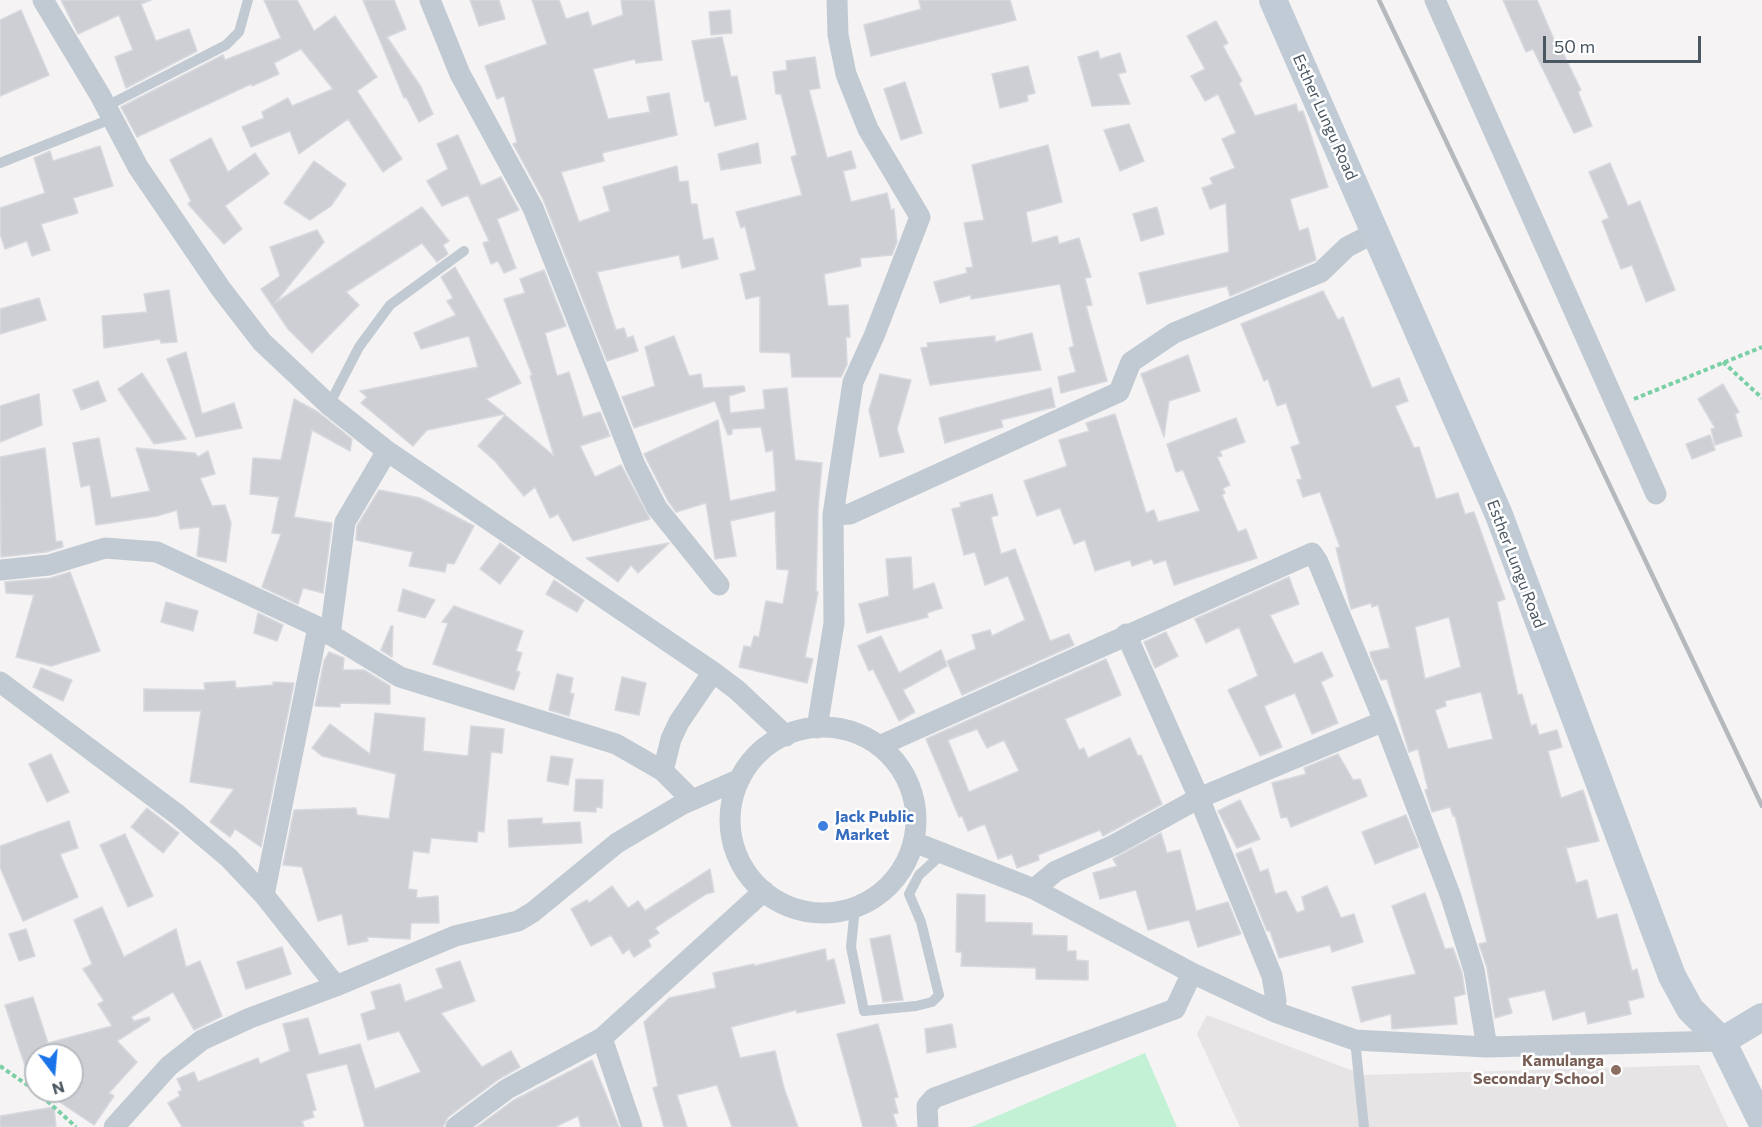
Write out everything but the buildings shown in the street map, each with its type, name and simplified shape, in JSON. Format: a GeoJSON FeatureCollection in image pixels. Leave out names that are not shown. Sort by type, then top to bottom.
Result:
{"type":"FeatureCollection","features":[{"type":"Feature","properties":{"kind":"street"},"geometry":{"type":"LineString","coordinates":[[43,0],[138,167],[221,289],[262,342],[329,405],[387,451],[713,672],[762,712],[786,736]]}},
{"type":"Feature","properties":{"kind":"street"},"geometry":{"type":"LineString","coordinates":[[430,0],[460,74],[533,208],[635,465],[657,508],[719,585]]}},
{"type":"Feature","properties":{"kind":"street"},"geometry":{"type":"LineString","coordinates":[[817,728],[834,623],[833,515],[853,382],[874,336],[920,217],[868,129],[846,74],[838,34],[837,0]]}},
{"type":"Feature","properties":{"kind":"street","name":"Esther Lungu Road"},"geometry":{"type":"LineString","coordinates":[[1273,0],[1499,515],[1672,976],[1689,1009],[1722,1041],[1762,1122]]}},
{"type":"Feature","properties":{"kind":"street"},"geometry":{"type":"LineString","coordinates":[[1435,0],[1656,494]]}},
{"type":"Feature","properties":{"kind":"street"},"geometry":{"type":"LineString","coordinates":[[833,515],[850,514],[1119,392],[1131,362],[1174,333],[1321,272],[1347,247],[1376,232]]}},
{"type":"Feature","properties":{"kind":"street"},"geometry":{"type":"LineString","coordinates":[[264,895],[324,631],[345,522],[387,451]]}},
{"type":"Feature","properties":{"kind":"street"},"geometry":{"type":"LineString","coordinates":[[0,570],[49,565],[105,548],[157,552],[324,631],[400,676],[616,744],[663,771],[692,800]]}},
{"type":"Feature","properties":{"kind":"street"},"geometry":{"type":"LineString","coordinates":[[879,746],[1312,553],[1384,721],[1451,897],[1471,959],[1487,1047]]}},
{"type":"Feature","properties":{"kind":"street"},"geometry":{"type":"LineString","coordinates":[[1126,634],[1199,798],[1272,976],[1276,1000],[1275,1012]]}},
{"type":"Feature","properties":{"kind":"street"},"geometry":{"type":"LineString","coordinates":[[663,771],[671,739],[679,722],[713,672]]}},
{"type":"Feature","properties":{"kind":"street"},"geometry":{"type":"LineString","coordinates":[[0,682],[178,815],[229,858],[264,895],[336,986]]}},
{"type":"Feature","properties":{"kind":"street"},"geometry":{"type":"LineString","coordinates":[[1034,889],[1056,870],[1114,845],[1199,798],[1384,721]]}},
{"type":"Feature","properties":{"kind":"street"},"geometry":{"type":"LineString","coordinates":[[817,728],[850,732],[879,746],[901,770],[914,799],[916,821],[914,842],[908,859],[886,888],[855,907],[820,913],[802,911],[784,905],[764,891],[741,866],[733,844],[730,805],[740,779],[751,762],[766,747],[786,736],[817,728]]}},
{"type":"Feature","properties":{"kind":"street"},"geometry":{"type":"LineString","coordinates":[[114,1127],[169,1066],[202,1040],[250,1017],[336,986],[455,936],[518,921],[533,912],[617,843],[692,800],[740,779]]}},
{"type":"Feature","properties":{"kind":"street"},"geometry":{"type":"LineString","coordinates":[[914,842],[941,855],[1034,889],[1192,973],[1275,1012],[1354,1040],[1487,1047],[1632,1046],[1722,1041],[1762,1017]]}},
{"type":"Feature","properties":{"kind":"street"},"geometry":{"type":"LineString","coordinates":[[456,1127],[507,1089],[602,1038],[764,891]]}},
{"type":"Feature","properties":{"kind":"street"},"geometry":{"type":"LineString","coordinates":[[928,1127],[927,1106],[934,1098],[1175,1010],[1192,973]]}},
{"type":"Feature","properties":{"kind":"street"},"geometry":{"type":"LineString","coordinates":[[602,1038],[632,1127]]}},
{"type":"Feature","properties":{"kind":"lane"},"geometry":{"type":"LineString","coordinates":[[0,163],[108,113],[226,45],[238,32],[248,0]]}},
{"type":"Feature","properties":{"kind":"lane"},"geometry":{"type":"LineString","coordinates":[[329,405],[359,347],[390,305],[464,251]]}},
{"type":"Feature","properties":{"kind":"lane"},"geometry":{"type":"LineString","coordinates":[[855,907],[851,947],[864,1011],[916,1006],[932,1002],[939,995],[921,922],[909,894],[919,875],[941,855]]}},
{"type":"Feature","properties":{"kind":"lane"},"geometry":{"type":"LineString","coordinates":[[1354,1040],[1364,1127]]}},
{"type":"Feature","properties":{"kind":"path"},"geometry":{"type":"LineString","coordinates":[[1617,406],[1762,347]]}},
{"type":"Feature","properties":{"kind":"path"},"geometry":{"type":"LineString","coordinates":[[1723,362],[1762,398]]}},
{"type":"Feature","properties":{"kind":"path"},"geometry":{"type":"LineString","coordinates":[[0,1066],[24,1083]]}},
{"type":"Feature","properties":{"kind":"path"},"geometry":{"type":"LineString","coordinates":[[49,1103],[76,1127]]}},
{"type":"Feature","properties":{"kind":"shaded area","name":"Kamulanga Secondary School"},"geometry":{"type":"Polygon","coordinates":[[[1207,1015],[1364,1075],[1699,1065],[1728,1127],[1240,1127],[1197,1034],[1207,1015]]]}},
{"type":"Feature","properties":{"kind":"green space"},"geometry":{"type":"Polygon","coordinates":[[[1145,1053],[1177,1127],[971,1127],[1145,1053]]]}},
{"type":"Feature","properties":{"kind":"railway"},"geometry":{"type":"LineString","coordinates":[[1379,0],[1762,806]]}},
{"type":"Feature","properties":{"kind":"place","name":"Jack Public Market"},"geometry":{"type":"Point","coordinates":[823,826]}},
{"type":"Feature","properties":{"kind":"place","name":"Kamulanga Secondary School"},"geometry":{"type":"Point","coordinates":[1616,1070]}}]}
